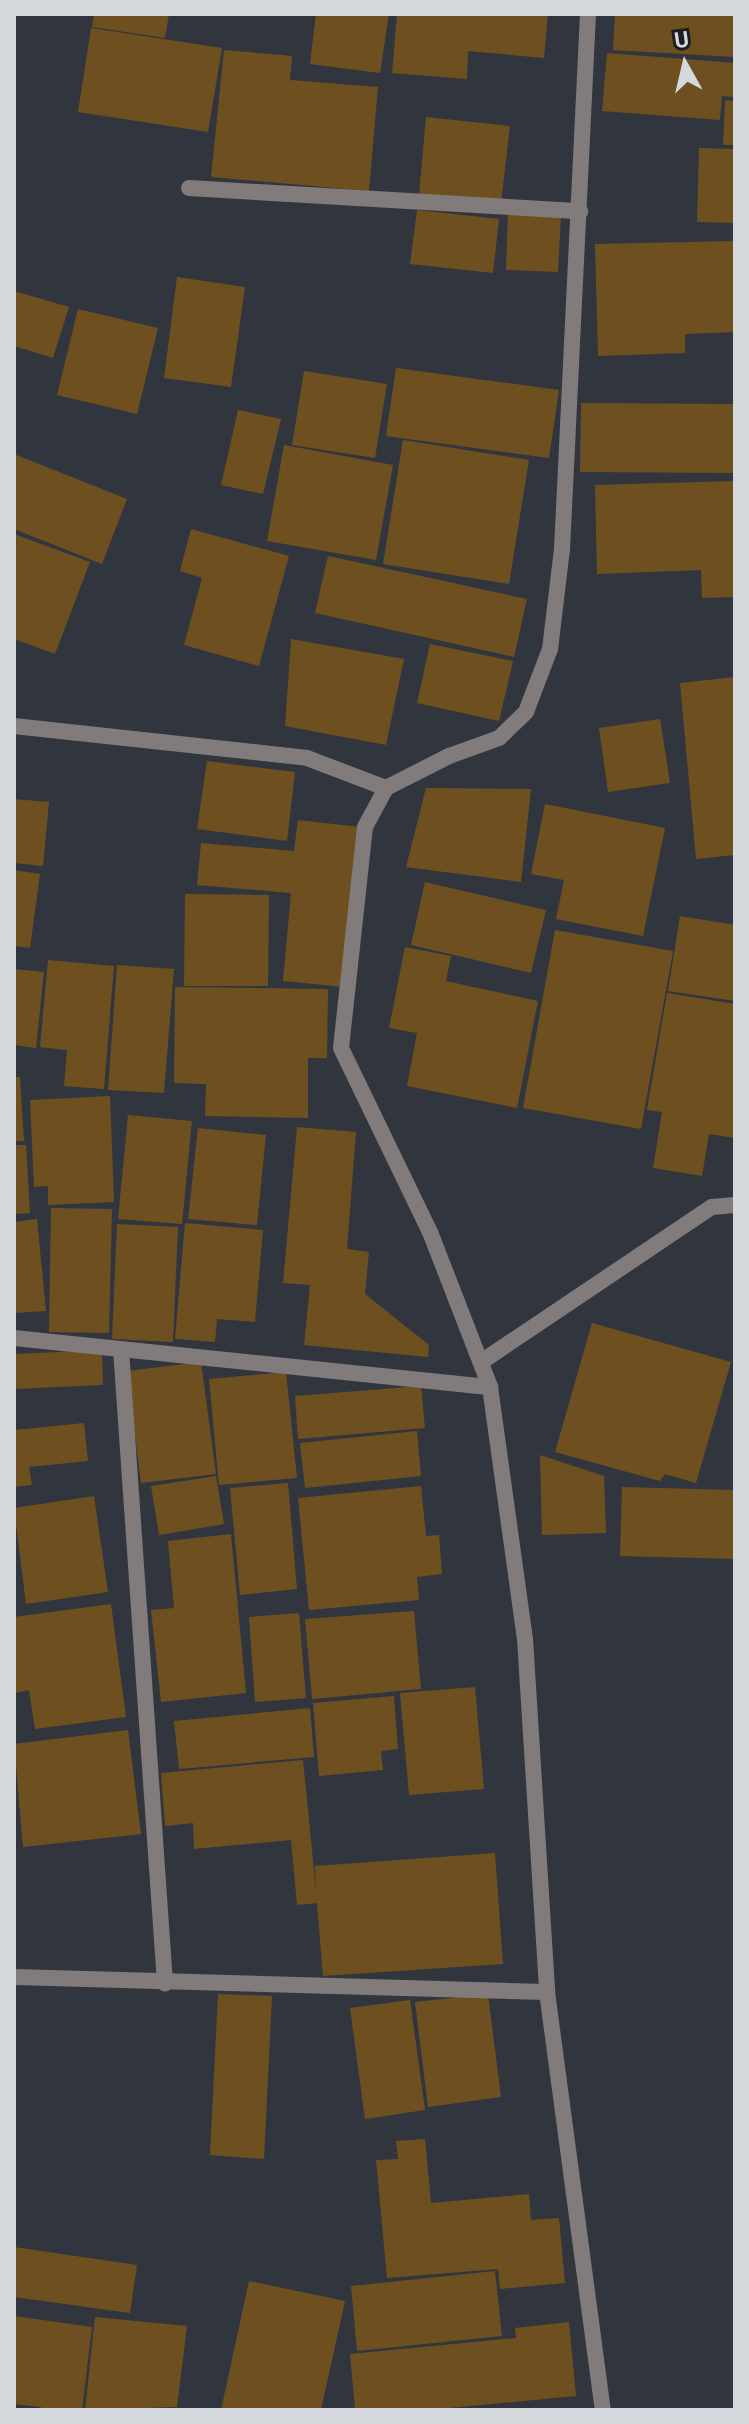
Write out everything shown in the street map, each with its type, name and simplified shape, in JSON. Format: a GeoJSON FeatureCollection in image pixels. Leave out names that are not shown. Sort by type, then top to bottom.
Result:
{"type":"FeatureCollection","features":[{"type":"Feature","properties":{"kind":"street"},"geometry":{"type":"LineString","coordinates":[[588,14],[562,549],[550,649],[526,712],[499,738],[449,756],[386,788],[365,827],[341,1048],[430,1232],[490,1387],[525,1639],[547,1992],[603,2410]]}},
{"type":"Feature","properties":{"kind":"street"},"geometry":{"type":"LineString","coordinates":[[189,188],[580,211]]}},
{"type":"Feature","properties":{"kind":"street"},"geometry":{"type":"LineString","coordinates":[[14,726],[307,758],[386,788]]}},
{"type":"Feature","properties":{"kind":"street"},"geometry":{"type":"LineString","coordinates":[[481,1362],[712,1207],[735,1205]]}},
{"type":"Feature","properties":{"kind":"street"},"geometry":{"type":"LineString","coordinates":[[14,1338],[490,1387]]}},
{"type":"Feature","properties":{"kind":"street"},"geometry":{"type":"LineString","coordinates":[[121,1349],[165,1983]]}},
{"type":"Feature","properties":{"kind":"street"},"geometry":{"type":"LineString","coordinates":[[14,1977],[547,1992]]}},
{"type":"Feature","properties":{"kind":"building"},"geometry":{"type":"Polygon","coordinates":[[[94,14],[169,14],[165,38],[92,27],[94,14]]]}},
{"type":"Feature","properties":{"kind":"building"},"geometry":{"type":"Polygon","coordinates":[[[316,14],[389,14],[380,73],[310,64],[316,14]]]}},
{"type":"Feature","properties":{"kind":"building"},"geometry":{"type":"Polygon","coordinates":[[[397,14],[548,14],[544,58],[468,51],[467,79],[392,73],[397,14]]]}},
{"type":"Feature","properties":{"kind":"building"},"geometry":{"type":"Polygon","coordinates":[[[615,14],[735,14],[735,57],[613,50],[615,14]]]}},
{"type":"Feature","properties":{"kind":"building"},"geometry":{"type":"Polygon","coordinates":[[[91,28],[222,48],[208,132],[78,112],[91,28]]]}},
{"type":"Feature","properties":{"kind":"building"},"geometry":{"type":"Polygon","coordinates":[[[224,50],[292,56],[290,80],[378,87],[369,191],[211,177],[224,50]]]}},
{"type":"Feature","properties":{"kind":"building"},"geometry":{"type":"Polygon","coordinates":[[[607,53],[735,63],[735,97],[722,96],[720,120],[602,111],[607,53]]]}},
{"type":"Feature","properties":{"kind":"building"},"geometry":{"type":"Polygon","coordinates":[[[725,100],[735,101],[735,145],[723,145],[725,100]]]}},
{"type":"Feature","properties":{"kind":"building"},"geometry":{"type":"Polygon","coordinates":[[[426,117],[510,126],[501,203],[419,195],[426,117]]]}},
{"type":"Feature","properties":{"kind":"building"},"geometry":{"type":"Polygon","coordinates":[[[699,148],[735,149],[735,223],[697,222],[699,148]]]}},
{"type":"Feature","properties":{"kind":"building"},"geometry":{"type":"Polygon","coordinates":[[[417,210],[499,219],[493,273],[410,264],[417,210]]]}},
{"type":"Feature","properties":{"kind":"building"},"geometry":{"type":"Polygon","coordinates":[[[508,212],[561,215],[558,272],[506,270],[508,212]]]}},
{"type":"Feature","properties":{"kind":"building"},"geometry":{"type":"Polygon","coordinates":[[[735,241],[735,332],[685,334],[685,353],[598,356],[595,244],[735,241]]]}},
{"type":"Feature","properties":{"kind":"building"},"geometry":{"type":"Polygon","coordinates":[[[177,277],[245,287],[231,387],[164,378],[177,277]]]}},
{"type":"Feature","properties":{"kind":"building"},"geometry":{"type":"Polygon","coordinates":[[[14,291],[69,307],[53,358],[14,346],[14,291]]]}},
{"type":"Feature","properties":{"kind":"building"},"geometry":{"type":"Polygon","coordinates":[[[78,309],[158,328],[137,414],[57,395],[78,309]]]}},
{"type":"Feature","properties":{"kind":"building"},"geometry":{"type":"Polygon","coordinates":[[[396,368],[559,390],[549,458],[386,436],[396,368]]]}},
{"type":"Feature","properties":{"kind":"building"},"geometry":{"type":"Polygon","coordinates":[[[304,371],[387,384],[375,458],[292,445],[304,371]]]}},
{"type":"Feature","properties":{"kind":"building"},"geometry":{"type":"Polygon","coordinates":[[[581,403],[735,404],[735,473],[580,472],[581,403]]]}},
{"type":"Feature","properties":{"kind":"building"},"geometry":{"type":"Polygon","coordinates":[[[238,410],[281,419],[263,494],[221,485],[238,410]]]}},
{"type":"Feature","properties":{"kind":"building"},"geometry":{"type":"Polygon","coordinates":[[[403,440],[529,460],[509,584],[383,564],[403,440]]]}},
{"type":"Feature","properties":{"kind":"building"},"geometry":{"type":"Polygon","coordinates":[[[284,445],[393,465],[376,560],[267,541],[284,445]]]}},
{"type":"Feature","properties":{"kind":"building"},"geometry":{"type":"Polygon","coordinates":[[[14,454],[127,499],[102,564],[14,529],[14,454]]]}},
{"type":"Feature","properties":{"kind":"building"},"geometry":{"type":"Polygon","coordinates":[[[735,481],[735,597],[702,598],[701,570],[597,574],[595,485],[735,481]]]}},
{"type":"Feature","properties":{"kind":"building"},"geometry":{"type":"Polygon","coordinates":[[[191,529],[289,556],[259,666],[184,645],[202,578],[180,571],[191,529]]]}},
{"type":"Feature","properties":{"kind":"building"},"geometry":{"type":"Polygon","coordinates":[[[14,534],[90,562],[55,654],[14,639],[14,534]]]}},
{"type":"Feature","properties":{"kind":"building"},"geometry":{"type":"Polygon","coordinates":[[[328,556],[527,599],[514,657],[315,613],[328,556]]]}},
{"type":"Feature","properties":{"kind":"building"},"geometry":{"type":"Polygon","coordinates":[[[291,639],[404,659],[386,745],[285,726],[291,639]]]}},
{"type":"Feature","properties":{"kind":"building"},"geometry":{"type":"Polygon","coordinates":[[[430,644],[513,661],[499,721],[417,703],[430,644]]]}},
{"type":"Feature","properties":{"kind":"building"},"geometry":{"type":"Polygon","coordinates":[[[735,677],[735,855],[696,859],[680,683],[735,677]]]}},
{"type":"Feature","properties":{"kind":"building"},"geometry":{"type":"Polygon","coordinates":[[[660,719],[670,783],[608,792],[599,728],[660,719]]]}},
{"type":"Feature","properties":{"kind":"building"},"geometry":{"type":"Polygon","coordinates":[[[207,761],[295,772],[287,841],[197,829],[207,761]]]}},
{"type":"Feature","properties":{"kind":"building"},"geometry":{"type":"Polygon","coordinates":[[[426,788],[531,789],[521,882],[406,867],[426,788]]]}},
{"type":"Feature","properties":{"kind":"building"},"geometry":{"type":"Polygon","coordinates":[[[14,799],[49,802],[43,866],[14,863],[14,799]]]}},
{"type":"Feature","properties":{"kind":"building"},"geometry":{"type":"Polygon","coordinates":[[[545,804],[665,828],[643,936],[556,919],[564,880],[531,874],[545,804]]]}},
{"type":"Feature","properties":{"kind":"building"},"geometry":{"type":"Polygon","coordinates":[[[298,820],[360,827],[345,987],[283,981],[291,893],[197,885],[201,843],[294,851],[298,820]]]}},
{"type":"Feature","properties":{"kind":"building"},"geometry":{"type":"Polygon","coordinates":[[[14,870],[40,874],[30,948],[14,946],[14,870]]]}},
{"type":"Feature","properties":{"kind":"building"},"geometry":{"type":"Polygon","coordinates":[[[425,882],[546,910],[531,973],[411,945],[425,882]]]}},
{"type":"Feature","properties":{"kind":"building"},"geometry":{"type":"Polygon","coordinates":[[[185,894],[269,895],[268,986],[184,986],[185,894]]]}},
{"type":"Feature","properties":{"kind":"building"},"geometry":{"type":"Polygon","coordinates":[[[680,916],[735,925],[735,1001],[668,991],[680,916]]]}},
{"type":"Feature","properties":{"kind":"building"},"geometry":{"type":"Polygon","coordinates":[[[555,930],[673,951],[641,1129],[523,1108],[555,930]]]}},
{"type":"Feature","properties":{"kind":"building"},"geometry":{"type":"Polygon","coordinates":[[[405,947],[451,956],[446,981],[538,1001],[517,1108],[407,1086],[417,1033],[389,1028],[405,947]]]}},
{"type":"Feature","properties":{"kind":"building"},"geometry":{"type":"Polygon","coordinates":[[[48,960],[114,966],[104,1089],[64,1086],[67,1050],[40,1047],[48,960]]]}},
{"type":"Feature","properties":{"kind":"building"},"geometry":{"type":"Polygon","coordinates":[[[117,965],[174,969],[164,1093],[108,1090],[117,965]]]}},
{"type":"Feature","properties":{"kind":"building"},"geometry":{"type":"Polygon","coordinates":[[[14,969],[44,972],[36,1048],[14,1045],[14,969]]]}},
{"type":"Feature","properties":{"kind":"building"},"geometry":{"type":"Polygon","coordinates":[[[175,987],[328,989],[327,1058],[308,1058],[308,1118],[205,1116],[206,1084],[174,1083],[175,987]]]}},
{"type":"Feature","properties":{"kind":"building"},"geometry":{"type":"Polygon","coordinates":[[[667,993],[735,1004],[735,1138],[709,1134],[702,1176],[653,1168],[662,1112],[647,1110],[667,993]]]}},
{"type":"Feature","properties":{"kind":"building"},"geometry":{"type":"Polygon","coordinates":[[[14,1077],[20,1077],[24,1141],[14,1141],[14,1077]]]}},
{"type":"Feature","properties":{"kind":"building"},"geometry":{"type":"Polygon","coordinates":[[[110,1096],[114,1202],[48,1205],[48,1186],[34,1187],[30,1100],[110,1096]]]}},
{"type":"Feature","properties":{"kind":"building"},"geometry":{"type":"Polygon","coordinates":[[[128,1115],[192,1121],[182,1224],[118,1219],[128,1115]]]}},
{"type":"Feature","properties":{"kind":"building"},"geometry":{"type":"Polygon","coordinates":[[[297,1127],[356,1132],[347,1249],[369,1252],[365,1294],[429,1345],[428,1357],[304,1345],[310,1285],[283,1283],[297,1127]]]}},
{"type":"Feature","properties":{"kind":"building"},"geometry":{"type":"Polygon","coordinates":[[[198,1128],[266,1135],[257,1225],[188,1219],[198,1128]]]}},
{"type":"Feature","properties":{"kind":"building"},"geometry":{"type":"Polygon","coordinates":[[[14,1145],[26,1145],[30,1213],[14,1214],[14,1145]]]}},
{"type":"Feature","properties":{"kind":"building"},"geometry":{"type":"Polygon","coordinates":[[[51,1208],[112,1209],[109,1333],[49,1332],[51,1208]]]}},
{"type":"Feature","properties":{"kind":"building"},"geometry":{"type":"Polygon","coordinates":[[[37,1219],[46,1311],[14,1313],[14,1222],[37,1219]]]}},
{"type":"Feature","properties":{"kind":"building"},"geometry":{"type":"Polygon","coordinates":[[[185,1223],[263,1230],[255,1322],[217,1319],[215,1342],[175,1339],[185,1223]]]}},
{"type":"Feature","properties":{"kind":"building"},"geometry":{"type":"Polygon","coordinates":[[[117,1224],[178,1227],[173,1342],[112,1339],[117,1224]]]}},
{"type":"Feature","properties":{"kind":"building"},"geometry":{"type":"Polygon","coordinates":[[[592,1323],[731,1362],[696,1483],[665,1474],[660,1481],[555,1452],[592,1323]]]}},
{"type":"Feature","properties":{"kind":"building"},"geometry":{"type":"Polygon","coordinates":[[[102,1350],[103,1385],[14,1389],[14,1354],[102,1350]]]}},
{"type":"Feature","properties":{"kind":"building"},"geometry":{"type":"Polygon","coordinates":[[[201,1362],[216,1474],[141,1483],[127,1371],[201,1362]]]}},
{"type":"Feature","properties":{"kind":"building"},"geometry":{"type":"Polygon","coordinates":[[[286,1372],[297,1478],[219,1485],[209,1379],[286,1372]]]}},
{"type":"Feature","properties":{"kind":"building"},"geometry":{"type":"Polygon","coordinates":[[[421,1386],[425,1428],[298,1439],[295,1396],[421,1386]]]}},
{"type":"Feature","properties":{"kind":"building"},"geometry":{"type":"Polygon","coordinates":[[[84,1423],[88,1461],[29,1467],[32,1485],[14,1487],[14,1430],[84,1423]]]}},
{"type":"Feature","properties":{"kind":"building"},"geometry":{"type":"Polygon","coordinates":[[[417,1431],[421,1476],[305,1488],[300,1443],[417,1431]]]}},
{"type":"Feature","properties":{"kind":"building"},"geometry":{"type":"Polygon","coordinates":[[[540,1455],[604,1476],[606,1533],[542,1535],[540,1455]]]}},
{"type":"Feature","properties":{"kind":"building"},"geometry":{"type":"Polygon","coordinates":[[[216,1476],[224,1524],[159,1535],[151,1486],[216,1476]]]}},
{"type":"Feature","properties":{"kind":"building"},"geometry":{"type":"Polygon","coordinates":[[[288,1483],[297,1589],[240,1595],[230,1488],[288,1483]]]}},
{"type":"Feature","properties":{"kind":"building"},"geometry":{"type":"Polygon","coordinates":[[[421,1486],[426,1536],[439,1535],[442,1574],[417,1577],[419,1600],[309,1610],[298,1498],[421,1486]]]}},
{"type":"Feature","properties":{"kind":"building"},"geometry":{"type":"Polygon","coordinates":[[[622,1487],[735,1490],[735,1559],[620,1556],[622,1487]]]}},
{"type":"Feature","properties":{"kind":"building"},"geometry":{"type":"Polygon","coordinates":[[[94,1496],[108,1592],[26,1604],[14,1508],[94,1496]]]}},
{"type":"Feature","properties":{"kind":"building"},"geometry":{"type":"Polygon","coordinates":[[[231,1534],[246,1693],[161,1702],[151,1610],[174,1608],[168,1541],[231,1534]]]}},
{"type":"Feature","properties":{"kind":"building"},"geometry":{"type":"Polygon","coordinates":[[[111,1604],[126,1717],[35,1729],[29,1690],[14,1693],[14,1617],[111,1604]]]}},
{"type":"Feature","properties":{"kind":"building"},"geometry":{"type":"Polygon","coordinates":[[[414,1611],[421,1689],[312,1699],[305,1619],[414,1611]]]}},
{"type":"Feature","properties":{"kind":"building"},"geometry":{"type":"Polygon","coordinates":[[[299,1613],[306,1698],[255,1702],[249,1617],[299,1613]]]}},
{"type":"Feature","properties":{"kind":"building"},"geometry":{"type":"Polygon","coordinates":[[[475,1687],[484,1789],[409,1795],[400,1693],[475,1687]]]}},
{"type":"Feature","properties":{"kind":"building"},"geometry":{"type":"Polygon","coordinates":[[[394,1696],[398,1749],[381,1751],[383,1770],[319,1776],[313,1703],[394,1696]]]}},
{"type":"Feature","properties":{"kind":"building"},"geometry":{"type":"Polygon","coordinates":[[[310,1708],[314,1757],[179,1769],[174,1721],[310,1708]]]}},
{"type":"Feature","properties":{"kind":"building"},"geometry":{"type":"Polygon","coordinates":[[[128,1730],[141,1834],[23,1847],[14,1744],[128,1730]]]}},
{"type":"Feature","properties":{"kind":"building"},"geometry":{"type":"Polygon","coordinates":[[[303,1760],[316,1891],[315,1866],[495,1853],[503,1964],[323,1976],[317,1903],[297,1905],[291,1840],[194,1849],[193,1823],[165,1826],[161,1773],[303,1760]]]}},
{"type":"Feature","properties":{"kind":"building"},"geometry":{"type":"Polygon","coordinates":[[[218,1994],[272,1996],[264,2159],[210,2155],[218,1994]]]}},
{"type":"Feature","properties":{"kind":"building"},"geometry":{"type":"Polygon","coordinates":[[[488,1994],[501,2097],[428,2107],[415,2002],[488,1994]]]}},
{"type":"Feature","properties":{"kind":"building"},"geometry":{"type":"Polygon","coordinates":[[[410,2000],[425,2110],[365,2119],[350,2008],[410,2000]]]}},
{"type":"Feature","properties":{"kind":"building"},"geometry":{"type":"Polygon","coordinates":[[[425,2139],[431,2203],[529,2194],[531,2220],[559,2218],[565,2283],[500,2289],[498,2269],[387,2278],[376,2160],[398,2159],[396,2141],[425,2139]]]}},
{"type":"Feature","properties":{"kind":"building"},"geometry":{"type":"Polygon","coordinates":[[[14,2247],[137,2265],[130,2313],[14,2297],[14,2247]]]}},
{"type":"Feature","properties":{"kind":"building"},"geometry":{"type":"Polygon","coordinates":[[[495,2271],[502,2336],[357,2351],[351,2286],[495,2271]]]}},
{"type":"Feature","properties":{"kind":"building"},"geometry":{"type":"Polygon","coordinates":[[[249,2281],[345,2301],[321,2410],[221,2410],[249,2281]]]}},
{"type":"Feature","properties":{"kind":"building"},"geometry":{"type":"Polygon","coordinates":[[[14,2316],[92,2327],[82,2410],[41,2410],[41,2407],[14,2404],[14,2316]]]}},
{"type":"Feature","properties":{"kind":"building"},"geometry":{"type":"Polygon","coordinates":[[[95,2317],[187,2326],[177,2407],[85,2410],[95,2317]]]}},
{"type":"Feature","properties":{"kind":"building"},"geometry":{"type":"Polygon","coordinates":[[[569,2322],[576,2396],[428,2410],[355,2410],[350,2354],[516,2338],[515,2328],[569,2322]]]}}]}
